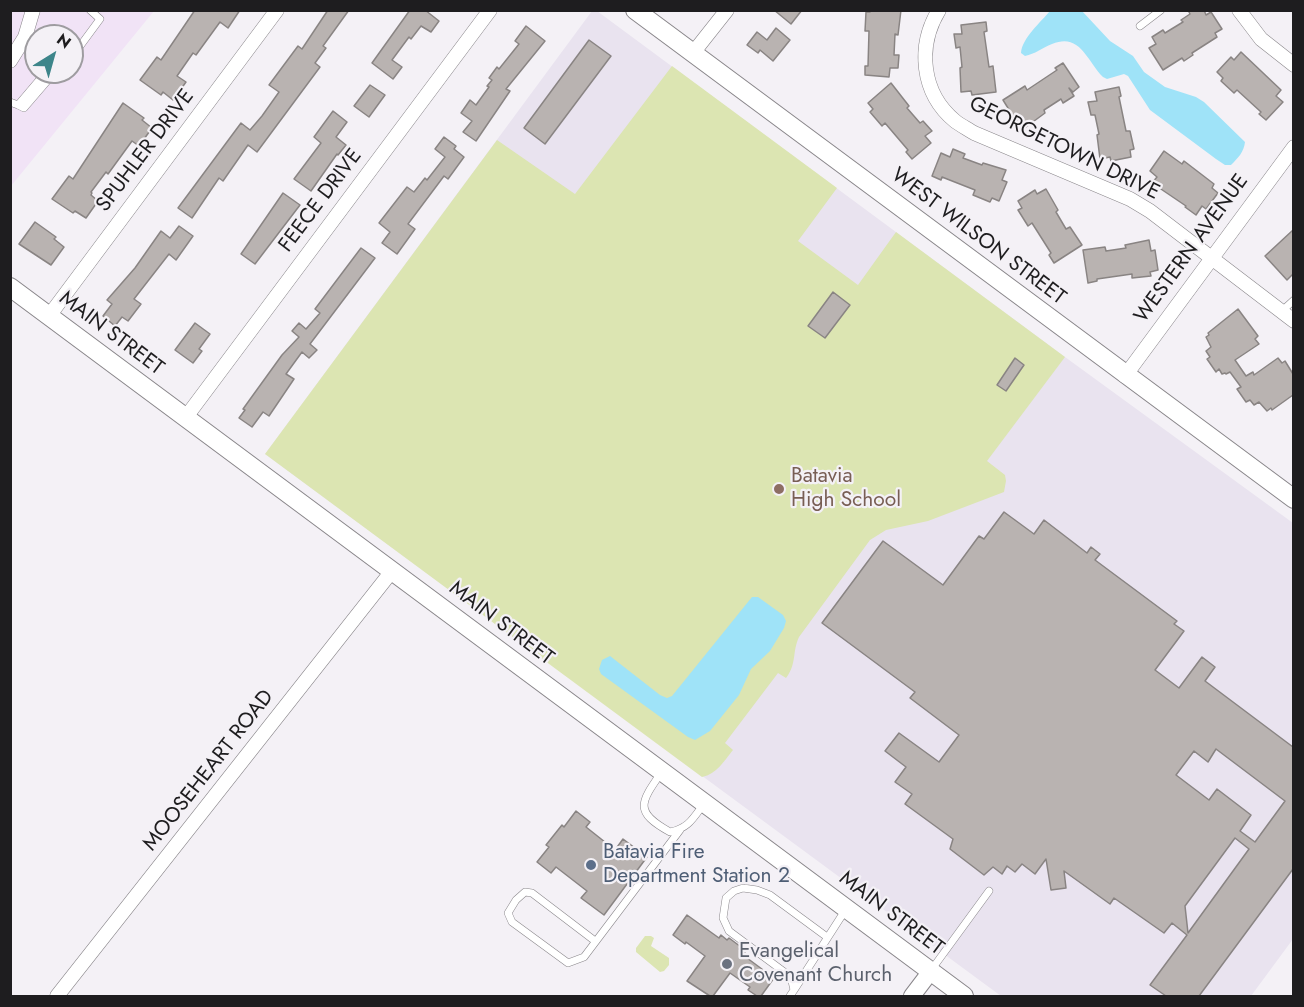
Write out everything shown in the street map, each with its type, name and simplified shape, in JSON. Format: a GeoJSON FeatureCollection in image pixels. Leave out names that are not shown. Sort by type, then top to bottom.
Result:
{"type":"FeatureCollection","features":[{"type":"Feature","properties":{"kind":"main road","name":"WEST WILSON STREET"},"geometry":{"type":"LineString","coordinates":[[635,10],[1293,499]]}},
{"type":"Feature","properties":{"kind":"main road","name":"MAIN STREET"},"geometry":{"type":"LineString","coordinates":[[10,287],[964,996]]}},
{"type":"Feature","properties":{"kind":"street"},"geometry":{"type":"LineString","coordinates":[[11,58],[25,37],[33,10]]}},
{"type":"Feature","properties":{"kind":"street","name":"SPUHLER DRIVE"},"geometry":{"type":"LineString","coordinates":[[49,316],[277,10]]}},
{"type":"Feature","properties":{"kind":"street","name":"FEECE DRIVE"},"geometry":{"type":"LineString","coordinates":[[186,417],[490,10]]}},
{"type":"Feature","properties":{"kind":"street"},"geometry":{"type":"LineString","coordinates":[[693,53],[727,10]]}},
{"type":"Feature","properties":{"kind":"street","name":"GEORGETOWN DRIVE"},"geometry":{"type":"LineString","coordinates":[[939,10],[928,32],[925,64],[929,85],[939,103],[955,121],[974,133],[1130,199],[1282,310],[1293,321]]}},
{"type":"Feature","properties":{"kind":"street"},"geometry":{"type":"LineString","coordinates":[[1239,10],[1261,39],[1293,65]]}},
{"type":"Feature","properties":{"kind":"street","name":"WESTERN AVENUE"},"geometry":{"type":"LineString","coordinates":[[1125,376],[1293,147]]}},
{"type":"Feature","properties":{"kind":"street","name":"MOOSEHEART ROAD"},"geometry":{"type":"LineString","coordinates":[[57,996],[392,571]]}},
{"type":"Feature","properties":{"kind":"street"},"geometry":{"type":"LineString","coordinates":[[912,996],[931,971]]}},
{"type":"Feature","properties":{"kind":"lane"},"geometry":{"type":"LineString","coordinates":[[84,37],[100,19],[90,10]]}},
{"type":"Feature","properties":{"kind":"lane"},"geometry":{"type":"LineString","coordinates":[[1140,26],[1161,10]]}},
{"type":"Feature","properties":{"kind":"lane"},"geometry":{"type":"LineString","coordinates":[[34,84],[14,104],[24,108],[45,84]]}},
{"type":"Feature","properties":{"kind":"lane"},"geometry":{"type":"LineString","coordinates":[[1282,310],[1293,300]]}},
{"type":"Feature","properties":{"kind":"lane"},"geometry":{"type":"LineString","coordinates":[[662,771],[644,797],[644,808],[647,816],[659,826],[670,832],[680,830]]}},
{"type":"Feature","properties":{"kind":"lane"},"geometry":{"type":"LineString","coordinates":[[596,941],[532,893],[525,892],[516,900],[508,913],[512,922],[568,963],[584,957],[680,830],[690,823],[705,803]]}},
{"type":"Feature","properties":{"kind":"lane"},"geometry":{"type":"LineString","coordinates":[[792,993],[791,977],[729,931],[723,918],[726,898],[734,891],[743,888],[770,895],[827,937]]}},
{"type":"Feature","properties":{"kind":"lane"},"geometry":{"type":"LineString","coordinates":[[931,971],[989,891]]}},
{"type":"Feature","properties":{"kind":"lane"},"geometry":{"type":"LineString","coordinates":[[792,993],[813,964],[827,937],[846,909]]}},
{"type":"Feature","properties":{"kind":"shaded area"},"geometry":{"type":"Polygon","coordinates":[[[11,11],[154,11],[11,186],[11,11]]]}},
{"type":"Feature","properties":{"kind":"shaded area","name":"Batavia High School"},"geometry":{"type":"Polygon","coordinates":[[[592,11],[597,11],[1293,523],[1293,939],[1251,996],[1001,996],[265,454],[592,11]]]}},
{"type":"Feature","properties":{"kind":"green space"},"geometry":{"type":"Polygon","coordinates":[[[672,66],[837,188],[798,241],[858,285],[896,232],[1065,357],[987,461],[1005,475],[1004,492],[928,521],[886,530],[870,540],[799,637],[792,668],[786,678],[778,673],[725,743],[733,750],[716,770],[702,777],[265,454],[497,140],[575,194],[672,66]]]}},
{"type":"Feature","properties":{"kind":"green space"},"geometry":{"type":"Polygon","coordinates":[[[645,936],[654,938],[651,946],[669,958],[669,965],[664,971],[660,972],[636,952],[636,948],[645,936]]]}},
{"type":"Feature","properties":{"kind":"water"},"geometry":{"type":"Polygon","coordinates":[[[1050,11],[1082,11],[1110,41],[1133,56],[1144,72],[1165,87],[1204,102],[1245,142],[1238,157],[1231,165],[1225,165],[1216,159],[1150,110],[1128,76],[1124,74],[1107,79],[1103,77],[1082,50],[1070,42],[1062,41],[1052,44],[1025,56],[1021,53],[1028,36],[1050,11]]]}},
{"type":"Feature","properties":{"kind":"water"},"geometry":{"type":"Polygon","coordinates":[[[752,597],[758,597],[783,615],[786,621],[784,628],[770,651],[751,669],[739,695],[710,731],[695,740],[601,674],[599,669],[602,660],[610,656],[660,695],[667,698],[672,696],[752,597]]]}},
{"type":"Feature","properties":{"kind":"building"},"geometry":{"type":"Polygon","coordinates":[[[195,10],[240,10],[228,28],[220,22],[196,55],[193,53],[177,76],[186,82],[173,100],[163,92],[161,95],[140,80],[157,57],[161,60],[195,10]]]}},
{"type":"Feature","properties":{"kind":"building"},"geometry":{"type":"Polygon","coordinates":[[[328,10],[349,10],[323,46],[326,48],[315,63],[320,67],[257,152],[248,145],[223,181],[219,178],[192,218],[178,208],[241,123],[250,130],[262,116],[279,92],[269,85],[298,46],[302,49],[328,10]]]}},
{"type":"Feature","properties":{"kind":"building"},"geometry":{"type":"Polygon","coordinates":[[[410,10],[425,10],[439,21],[431,32],[421,26],[411,39],[409,37],[392,60],[402,67],[393,79],[372,63],[410,10]]]}},
{"type":"Feature","properties":{"kind":"building"},"geometry":{"type":"Polygon","coordinates":[[[774,10],[802,10],[791,24],[774,10]]]}},
{"type":"Feature","properties":{"kind":"building"},"geometry":{"type":"Polygon","coordinates":[[[901,10],[898,35],[895,34],[894,55],[899,55],[898,68],[890,68],[889,77],[865,75],[865,66],[868,66],[869,31],[865,31],[866,12],[901,10]]]}},
{"type":"Feature","properties":{"kind":"building"},"geometry":{"type":"Polygon","coordinates":[[[1188,10],[1204,10],[1206,15],[1211,12],[1222,29],[1215,33],[1217,37],[1192,53],[1193,55],[1184,61],[1182,58],[1163,70],[1149,48],[1156,44],[1152,37],[1163,30],[1165,33],[1183,22],[1181,20],[1190,14],[1188,10]]]}},
{"type":"Feature","properties":{"kind":"building"},"geometry":{"type":"Polygon","coordinates":[[[986,22],[987,31],[984,32],[989,67],[993,66],[996,92],[972,95],[971,91],[961,92],[960,47],[956,48],[954,34],[962,34],[961,25],[986,22]]]}},
{"type":"Feature","properties":{"kind":"building"},"geometry":{"type":"Polygon","coordinates":[[[526,26],[545,41],[506,89],[510,91],[476,141],[463,132],[472,121],[461,113],[470,100],[476,105],[489,87],[487,86],[492,80],[489,78],[519,44],[515,41],[526,26]]]}},
{"type":"Feature","properties":{"kind":"building"},"geometry":{"type":"Polygon","coordinates":[[[776,28],[790,40],[773,61],[760,50],[758,53],[747,45],[757,32],[767,40],[776,28]]]}},
{"type":"Feature","properties":{"kind":"building"},"geometry":{"type":"Polygon","coordinates":[[[589,40],[611,56],[545,144],[524,128],[589,40]]]}},
{"type":"Feature","properties":{"kind":"building"},"geometry":{"type":"Polygon","coordinates":[[[1241,52],[1281,90],[1276,96],[1283,102],[1266,120],[1259,114],[1261,112],[1237,90],[1234,93],[1221,81],[1223,78],[1217,72],[1231,57],[1234,60],[1241,52]]]}},
{"type":"Feature","properties":{"kind":"building"},"geometry":{"type":"Polygon","coordinates":[[[1063,63],[1079,87],[1073,92],[1069,88],[1074,96],[1063,103],[1061,99],[1044,110],[1045,113],[1026,127],[1020,118],[1016,121],[1003,100],[1025,86],[1027,90],[1057,70],[1055,68],[1063,63]]]}},
{"type":"Feature","properties":{"kind":"building"},"geometry":{"type":"Polygon","coordinates":[[[891,83],[909,106],[907,108],[920,123],[923,121],[932,131],[925,136],[931,143],[912,159],[906,152],[908,150],[885,123],[882,126],[870,112],[873,109],[868,103],[891,83]]]}},
{"type":"Feature","properties":{"kind":"building"},"geometry":{"type":"Polygon","coordinates":[[[370,85],[385,95],[369,117],[354,106],[370,85]]]}},
{"type":"Feature","properties":{"kind":"building"},"geometry":{"type":"Polygon","coordinates":[[[1119,87],[1126,131],[1130,131],[1134,149],[1130,150],[1131,157],[1111,161],[1110,157],[1100,159],[1097,135],[1099,134],[1095,115],[1091,115],[1088,102],[1097,101],[1095,92],[1119,87]]]}},
{"type":"Feature","properties":{"kind":"building"},"geometry":{"type":"Polygon","coordinates":[[[123,103],[144,118],[142,120],[152,128],[139,146],[132,141],[108,174],[106,172],[91,192],[91,195],[98,201],[86,218],[75,211],[73,213],[52,199],[69,176],[73,179],[123,103]]]}},
{"type":"Feature","properties":{"kind":"building"},"geometry":{"type":"Polygon","coordinates":[[[333,111],[347,122],[336,137],[346,145],[311,191],[294,179],[321,143],[314,137],[333,111]]]}},
{"type":"Feature","properties":{"kind":"building"},"geometry":{"type":"Polygon","coordinates":[[[444,137],[456,146],[454,149],[464,157],[448,179],[444,176],[408,224],[415,229],[397,254],[382,243],[390,232],[379,223],[407,187],[414,192],[445,157],[435,149],[444,137]]]}},
{"type":"Feature","properties":{"kind":"building"},"geometry":{"type":"Polygon","coordinates":[[[953,149],[965,154],[963,158],[1006,170],[1002,180],[1007,182],[999,201],[992,198],[990,202],[973,195],[975,190],[942,177],[941,180],[932,176],[941,153],[950,157],[953,149]]]}},
{"type":"Feature","properties":{"kind":"building"},"geometry":{"type":"Polygon","coordinates":[[[1164,151],[1182,164],[1184,161],[1214,184],[1212,188],[1218,193],[1206,209],[1202,206],[1196,215],[1152,183],[1157,177],[1150,171],[1164,151]]]}},
{"type":"Feature","properties":{"kind":"building"},"geometry":{"type":"Polygon","coordinates":[[[1046,189],[1066,229],[1070,227],[1082,245],[1054,263],[1049,255],[1051,253],[1032,223],[1028,226],[1018,210],[1022,208],[1018,201],[1035,190],[1037,194],[1046,189]]]}},
{"type":"Feature","properties":{"kind":"building"},"geometry":{"type":"Polygon","coordinates":[[[283,193],[300,205],[255,264],[241,254],[283,193]]]}},
{"type":"Feature","properties":{"kind":"building"},"geometry":{"type":"Polygon","coordinates":[[[35,222],[56,237],[54,239],[64,247],[51,265],[19,244],[35,222]]]}},
{"type":"Feature","properties":{"kind":"building"},"geometry":{"type":"Polygon","coordinates":[[[179,226],[193,236],[176,260],[169,254],[134,299],[141,304],[128,321],[122,317],[115,326],[103,316],[112,304],[107,300],[135,268],[161,231],[170,238],[179,226]]]}},
{"type":"Feature","properties":{"kind":"building"},"geometry":{"type":"Polygon","coordinates":[[[1293,230],[1293,274],[1287,280],[1265,256],[1293,230]]]}},
{"type":"Feature","properties":{"kind":"building"},"geometry":{"type":"Polygon","coordinates":[[[1149,240],[1151,251],[1155,250],[1158,270],[1150,272],[1151,276],[1132,278],[1132,274],[1097,279],[1097,281],[1088,283],[1083,250],[1105,247],[1106,251],[1126,248],[1125,245],[1149,240]]]}},
{"type":"Feature","properties":{"kind":"building"},"geometry":{"type":"Polygon","coordinates":[[[361,248],[375,258],[310,344],[317,350],[309,358],[302,352],[286,374],[294,379],[269,416],[263,412],[252,427],[239,418],[245,410],[243,409],[282,355],[299,337],[292,331],[299,323],[306,329],[320,313],[315,309],[361,248]]]}},
{"type":"Feature","properties":{"kind":"building"},"geometry":{"type":"Polygon","coordinates":[[[833,292],[850,305],[825,338],[808,326],[833,292]]]}},
{"type":"Feature","properties":{"kind":"building"},"geometry":{"type":"Polygon","coordinates":[[[1238,309],[1258,336],[1255,339],[1259,344],[1235,360],[1246,376],[1253,372],[1254,375],[1278,358],[1282,363],[1285,361],[1293,374],[1293,395],[1272,410],[1271,408],[1267,411],[1259,402],[1254,405],[1250,400],[1246,402],[1237,389],[1241,387],[1230,372],[1222,374],[1219,369],[1216,372],[1207,359],[1210,357],[1206,351],[1211,347],[1206,337],[1208,333],[1238,309]]]}},
{"type":"Feature","properties":{"kind":"building"},"geometry":{"type":"Polygon","coordinates":[[[195,323],[210,334],[199,349],[202,351],[193,363],[175,350],[195,323]]]}},
{"type":"Feature","properties":{"kind":"building"},"geometry":{"type":"Polygon","coordinates":[[[1015,358],[1024,365],[1006,391],[997,385],[1015,358]]]}},
{"type":"Feature","properties":{"kind":"building"},"geometry":{"type":"Polygon","coordinates":[[[1004,512],[1034,534],[1044,520],[1087,553],[1091,547],[1100,554],[1095,560],[1177,621],[1174,624],[1184,631],[1155,670],[1179,688],[1202,657],[1215,667],[1205,681],[1293,747],[1293,869],[1199,996],[1166,996],[1150,985],[1187,935],[1172,923],[1164,933],[1114,898],[1110,904],[1064,871],[1066,888],[1051,890],[1046,859],[1035,874],[1022,864],[1015,872],[1007,866],[1002,874],[993,867],[984,875],[950,849],[953,839],[905,804],[912,794],[895,782],[906,767],[885,751],[899,733],[939,762],[959,735],[910,698],[915,692],[822,623],[883,541],[943,585],[979,536],[984,539],[1004,512]],[[1216,749],[1208,762],[1194,751],[1176,775],[1209,800],[1217,789],[1251,815],[1240,831],[1255,842],[1285,801],[1216,749]],[[1235,838],[1185,906],[1188,933],[1249,849],[1235,838]]]}},
{"type":"Feature","properties":{"kind":"building","name":"Batavia Fire Department Station 2"},"geometry":{"type":"Polygon","coordinates":[[[576,811],[590,822],[586,827],[615,850],[623,839],[647,857],[604,915],[581,898],[587,891],[556,867],[551,873],[537,862],[549,847],[546,845],[576,811]]]}},
{"type":"Feature","properties":{"kind":"building","name":"Evangelical Covenant Church"},"geometry":{"type":"Polygon","coordinates":[[[687,915],[719,938],[721,935],[727,940],[729,938],[741,947],[739,949],[745,953],[743,955],[774,978],[761,996],[748,990],[750,987],[730,973],[713,996],[687,981],[705,956],[673,935],[687,915]]]}},
{"type":"Feature","properties":{"kind":"place","name":"Batavia High School"},"geometry":{"type":"Point","coordinates":[779,489]}},
{"type":"Feature","properties":{"kind":"place","name":"Batavia Fire Department Station 2"},"geometry":{"type":"Point","coordinates":[591,865]}},
{"type":"Feature","properties":{"kind":"place","name":"Evangelical Covenant Church"},"geometry":{"type":"Point","coordinates":[727,964]}}]}
